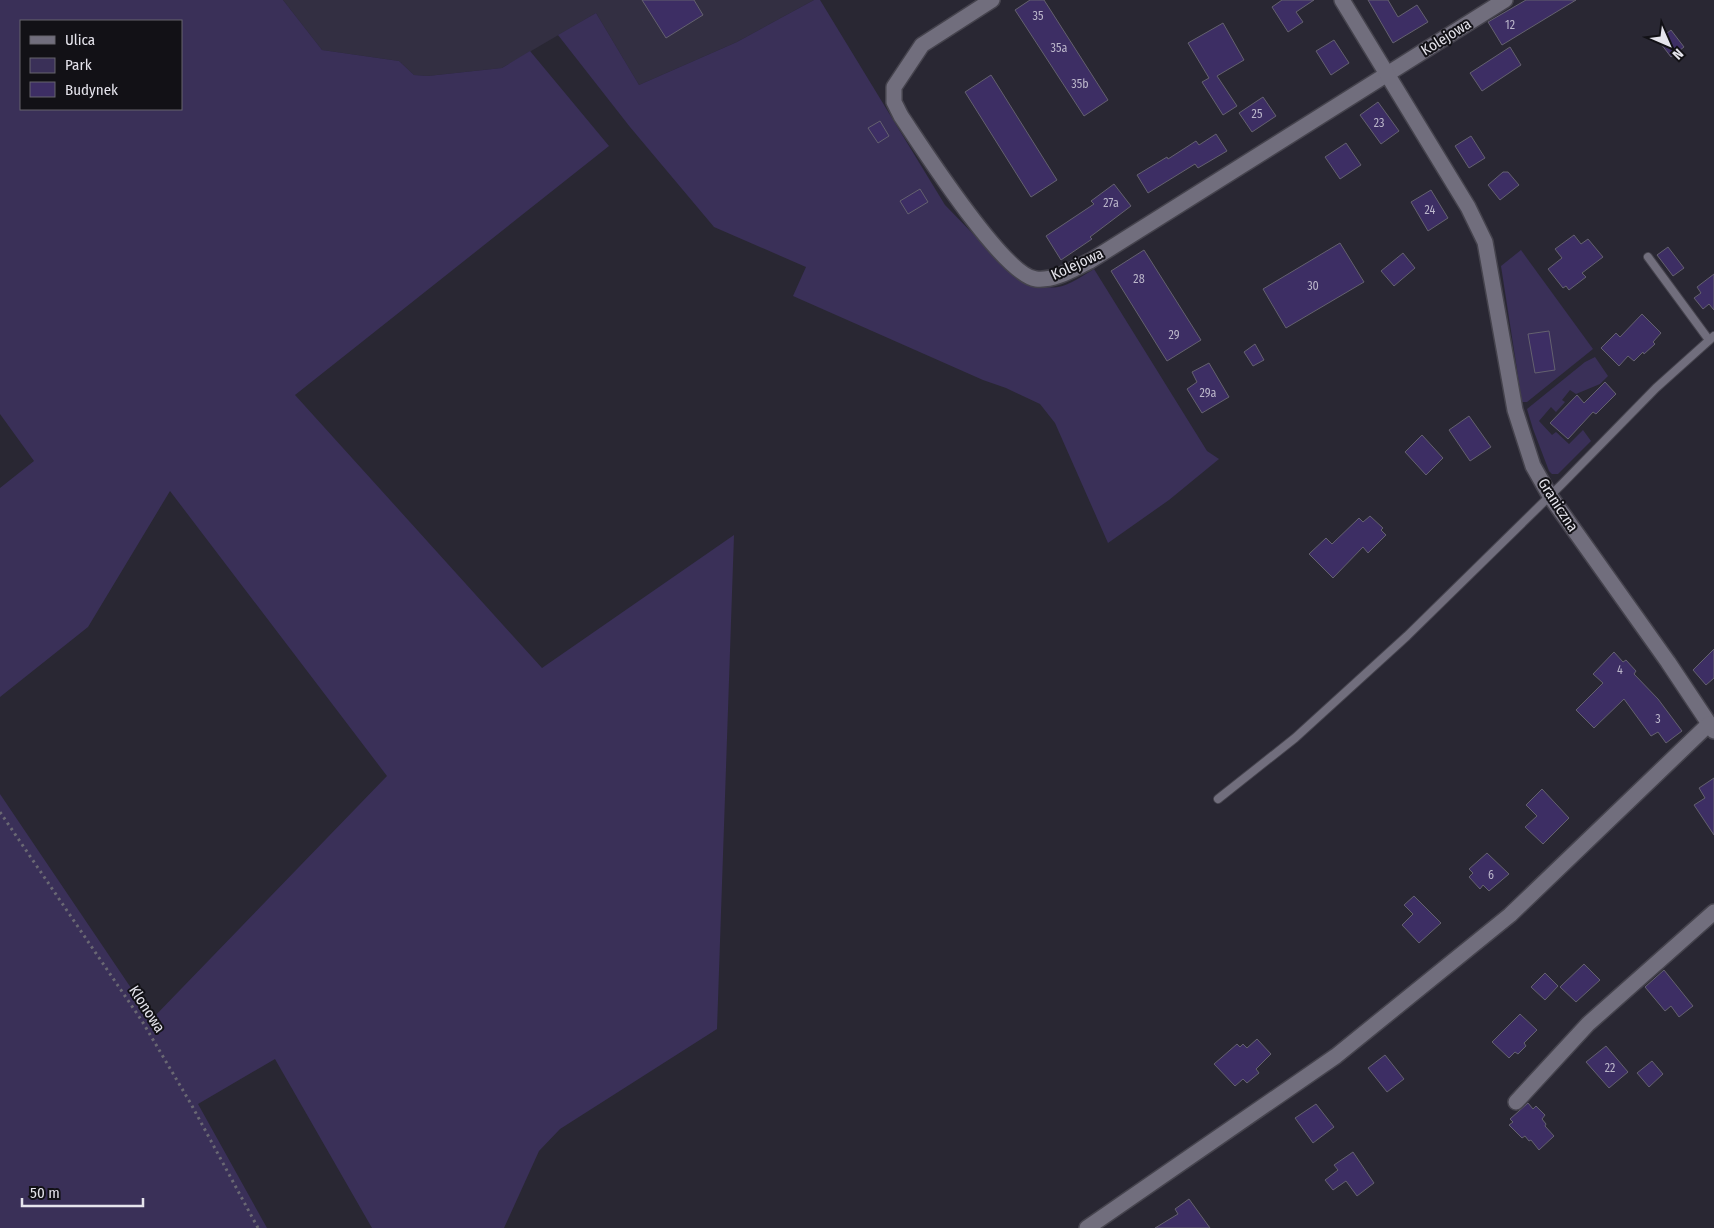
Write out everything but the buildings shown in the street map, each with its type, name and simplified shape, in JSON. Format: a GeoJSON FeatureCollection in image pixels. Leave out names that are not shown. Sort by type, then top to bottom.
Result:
{"type":"FeatureCollection","features":[{"type":"Feature","properties":{"kind":"street","name":"Kolejowa"},"geometry":{"type":"LineString","coordinates":[[992,0],[922,45],[894,87],[894,102],[906,124],[996,249],[1018,271],[1035,279],[1053,278],[1090,261],[1505,0]]}},
{"type":"Feature","properties":{"kind":"street"},"geometry":{"type":"LineString","coordinates":[[1342,0],[1387,74]]}},
{"type":"Feature","properties":{"kind":"street","name":"Graniczna"},"geometry":{"type":"LineString","coordinates":[[1387,74],[1468,207],[1485,242],[1516,410],[1533,466],[1550,496],[1712,725]]}},
{"type":"Feature","properties":{"kind":"street"},"geometry":{"type":"LineString","coordinates":[[1088,1228],[1336,1056],[1502,922],[1712,725]]}},
{"type":"Feature","properties":{"kind":"street"},"geometry":{"type":"LineString","coordinates":[[1516,1102],[1588,1024],[1714,912]]}},
{"type":"Feature","properties":{"kind":"lane"},"geometry":{"type":"LineString","coordinates":[[1218,799],[1295,738],[1407,636],[1550,496],[1656,388],[1712,338],[1648,257]]}},
{"type":"Feature","properties":{"kind":"path","name":"Klonowa"},"geometry":{"type":"LineString","coordinates":[[0,812],[142,1021],[191,1104],[258,1228]]}},
{"type":"Feature","properties":{"kind":"shaded area"},"geometry":{"type":"Polygon","coordinates":[[[283,0],[814,0],[737,42],[639,85],[596,13],[502,68],[428,76],[414,75],[399,61],[322,50],[283,0]]]}},
{"type":"Feature","properties":{"kind":"green space"},"geometry":{"type":"Polygon","coordinates":[[[0,0],[283,0],[322,50],[399,61],[414,75],[428,76],[502,68],[530,51],[609,146],[295,395],[542,668],[734,535],[717,1029],[560,1129],[539,1151],[504,1228],[372,1228],[275,1059],[198,1104],[267,1228],[0,1228],[0,794],[152,1019],[387,776],[170,491],[88,627],[0,697],[0,488],[34,461],[0,414],[0,0]]]}},
{"type":"Feature","properties":{"kind":"green space"},"geometry":{"type":"Polygon","coordinates":[[[814,0],[820,0],[945,205],[1009,271],[1032,284],[1052,288],[1063,286],[1094,269],[1207,451],[1219,459],[1169,500],[1108,543],[1055,423],[1040,404],[793,296],[806,267],[714,227],[630,127],[558,35],[596,13],[639,85],[737,42],[814,0]]]}},
{"type":"Feature","properties":{"kind":"green space"},"geometry":{"type":"Polygon","coordinates":[[[1521,250],[1593,349],[1527,402],[1522,402],[1501,266],[1521,250]]]}},
{"type":"Feature","properties":{"kind":"green space"},"geometry":{"type":"Polygon","coordinates":[[[1595,357],[1608,376],[1600,384],[1576,394],[1570,390],[1562,400],[1565,402],[1556,412],[1551,407],[1539,421],[1552,435],[1556,432],[1569,444],[1583,430],[1591,441],[1558,474],[1552,474],[1549,471],[1527,409],[1585,362],[1595,357]]]}}]}
